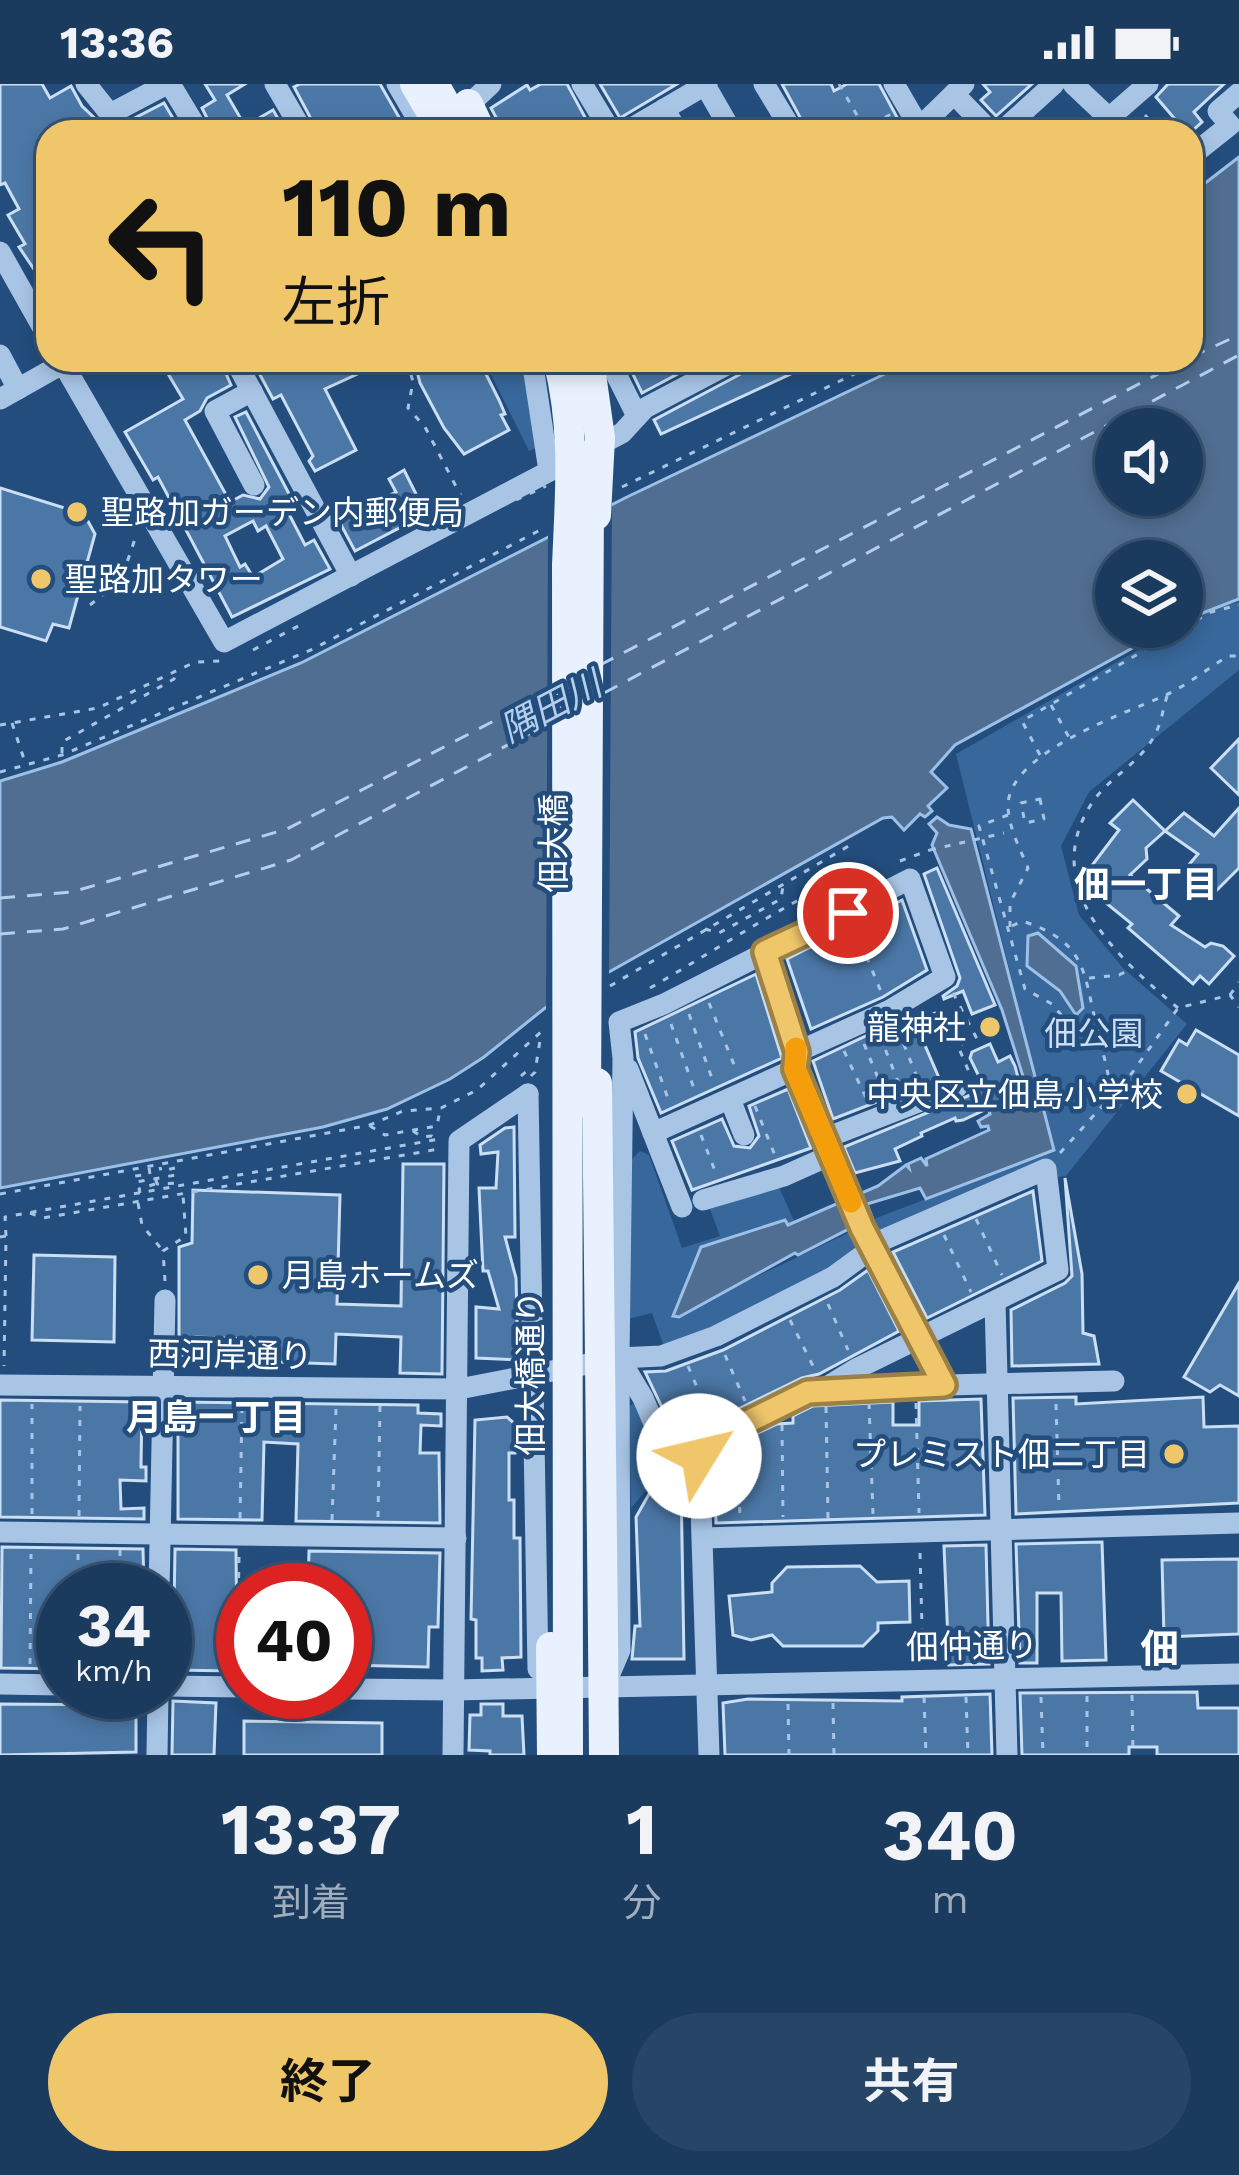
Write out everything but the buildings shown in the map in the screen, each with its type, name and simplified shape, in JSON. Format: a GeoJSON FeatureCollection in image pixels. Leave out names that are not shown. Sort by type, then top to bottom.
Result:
{"type":"FeatureCollection","features":[{"type":"Feature","properties":{"kind":"main road"},"geometry":{"type":"LineString","coordinates":[[415,84],[437,120]]}},
{"type":"Feature","properties":{"kind":"main road"},"geometry":{"type":"LineString","coordinates":[[434,84],[474,111]]}},
{"type":"Feature","properties":{"kind":"main road"},"geometry":{"type":"LineString","coordinates":[[546,372],[578,568]]}},
{"type":"Feature","properties":{"kind":"main road"},"geometry":{"type":"LineString","coordinates":[[561,372],[575,484]]}},
{"type":"Feature","properties":{"kind":"main road"},"geometry":{"type":"LineString","coordinates":[[575,484],[585,410],[577,372]]}},
{"type":"Feature","properties":{"kind":"main road"},"geometry":{"type":"LineString","coordinates":[[578,568],[601,464],[591,372]]}},
{"type":"Feature","properties":{"kind":"main road","name":"佃大橋"},"geometry":{"type":"LineString","coordinates":[[575,484],[584,993]]}},
{"type":"Feature","properties":{"kind":"main road"},"geometry":{"type":"LineString","coordinates":[[584,993],[601,1152],[604,1755]]}},
{"type":"Feature","properties":{"kind":"main road"},"geometry":{"type":"LineString","coordinates":[[552,1755],[551,1149],[584,993]]}},
{"type":"Feature","properties":{"kind":"main road","name":"佃大橋通り"},"geometry":{"type":"LineString","coordinates":[[568,1755],[584,993]]}},
{"type":"Feature","properties":{"kind":"main road","name":"佃大橋通り"},"geometry":{"type":"LineString","coordinates":[[584,993],[587,1755]]}},
{"type":"Feature","properties":{"kind":"street"},"geometry":{"type":"LineString","coordinates":[[86,84],[110,114],[169,84],[192,120]]}},
{"type":"Feature","properties":{"kind":"street"},"geometry":{"type":"LineString","coordinates":[[275,84],[296,120]]}},
{"type":"Feature","properties":{"kind":"street"},"geometry":{"type":"LineString","coordinates":[[398,84],[418,120]]}},
{"type":"Feature","properties":{"kind":"street"},"geometry":{"type":"LineString","coordinates":[[582,84],[603,120]]}},
{"type":"Feature","properties":{"kind":"street"},"geometry":{"type":"LineString","coordinates":[[764,84],[786,120]]}},
{"type":"Feature","properties":{"kind":"street"},"geometry":{"type":"LineString","coordinates":[[894,84],[914,120]]}},
{"type":"Feature","properties":{"kind":"street"},"geometry":{"type":"LineString","coordinates":[[1014,120],[1054,84]]}},
{"type":"Feature","properties":{"kind":"street"},"geometry":{"type":"LineString","coordinates":[[1073,84],[1098,120]]}},
{"type":"Feature","properties":{"kind":"street"},"geometry":{"type":"LineString","coordinates":[[646,120],[706,85],[725,120]]}},
{"type":"Feature","properties":{"kind":"street"},"geometry":{"type":"LineString","coordinates":[[930,120],[959,89],[982,120]]}},
{"type":"Feature","properties":{"kind":"street"},"geometry":{"type":"LineString","coordinates":[[1107,120],[1139,92]]}},
{"type":"Feature","properties":{"kind":"street"},"geometry":{"type":"LineString","coordinates":[[1203,146],[1230,125],[1218,111],[1239,93]]}},
{"type":"Feature","properties":{"kind":"street"},"geometry":{"type":"LineString","coordinates":[[664,109],[671,120]]}},
{"type":"Feature","properties":{"kind":"street"},"geometry":{"type":"LineString","coordinates":[[0,252],[36,316]]}},
{"type":"Feature","properties":{"kind":"street"},"geometry":{"type":"LineString","coordinates":[[0,356],[9,394],[46,372]]}},
{"type":"Feature","properties":{"kind":"street"},"geometry":{"type":"LineString","coordinates":[[71,372],[224,642],[350,576],[575,484],[645,408],[713,372]]}},
{"type":"Feature","properties":{"kind":"street"},"geometry":{"type":"LineString","coordinates":[[242,372],[350,576]]}},
{"type":"Feature","properties":{"kind":"street"},"geometry":{"type":"LineString","coordinates":[[536,372],[575,484]]}},
{"type":"Feature","properties":{"kind":"street"},"geometry":{"type":"LineString","coordinates":[[615,372],[637,416]]}},
{"type":"Feature","properties":{"kind":"street"},"geometry":{"type":"LineString","coordinates":[[252,391],[215,411],[254,485]]}},
{"type":"Feature","properties":{"kind":"street"},"geometry":{"type":"LineString","coordinates":[[604,1688],[620,1650],[620,1022],[910,879],[945,977],[717,1105],[653,1133]]}},
{"type":"Feature","properties":{"kind":"street"},"geometry":{"type":"LineString","coordinates":[[765,952],[827,1147],[944,1385]]}},
{"type":"Feature","properties":{"kind":"street"},"geometry":{"type":"LineString","coordinates":[[623,1058],[653,1133],[703,1201],[784,1176],[892,1113],[957,1087]]}},
{"type":"Feature","properties":{"kind":"street"},"geometry":{"type":"LineString","coordinates":[[453,1755],[459,1389],[455,1142],[528,1094],[538,1673],[552,1688]]}},
{"type":"Feature","properties":{"kind":"street"},"geometry":{"type":"LineString","coordinates":[[717,1105],[744,1135]]}},
{"type":"Feature","properties":{"kind":"street"},"geometry":{"type":"LineString","coordinates":[[619,1358],[643,1398],[669,1459],[781,1405],[862,1378],[920,1338],[1058,1270],[1046,1169]]}},
{"type":"Feature","properties":{"kind":"street","name":"西河岸通り"},"geometry":{"type":"LineString","coordinates":[[2,1379],[80,1386],[459,1389],[619,1358],[682,1352],[819,1284],[868,1237],[936,1219],[1046,1169]]}},
{"type":"Feature","properties":{"kind":"street"},"geometry":{"type":"LineString","coordinates":[[159,1563],[165,1300]]}},
{"type":"Feature","properties":{"kind":"street"},"geometry":{"type":"LineString","coordinates":[[995,1302],[1007,1755]]}},
{"type":"Feature","properties":{"kind":"street"},"geometry":{"type":"LineString","coordinates":[[862,1378],[916,1387],[1114,1381]]}},
{"type":"Feature","properties":{"kind":"street"},"geometry":{"type":"LineString","coordinates":[[710,1755],[704,1538],[726,1432]]}},
{"type":"Feature","properties":{"kind":"street"},"geometry":{"type":"LineString","coordinates":[[704,1538],[1239,1523]]}},
{"type":"Feature","properties":{"kind":"street"},"geometry":{"type":"LineString","coordinates":[[0,1532],[456,1538]]}},
{"type":"Feature","properties":{"kind":"street","name":"佃仲通り"},"geometry":{"type":"LineString","coordinates":[[372,1689],[1239,1674]]}},
{"type":"Feature","properties":{"kind":"street"},"geometry":{"type":"LineString","coordinates":[[0,1684],[36,1685]]}},
{"type":"Feature","properties":{"kind":"street"},"geometry":{"type":"LineString","coordinates":[[157,1755],[158,1719]]}},
{"type":"Feature","properties":{"kind":"path"},"geometry":{"type":"LineString","coordinates":[[839,84],[860,120]]}},
{"type":"Feature","properties":{"kind":"path"},"geometry":{"type":"LineString","coordinates":[[1139,92],[1154,120]]}},
{"type":"Feature","properties":{"kind":"path"},"geometry":{"type":"LineString","coordinates":[[881,120],[906,106]]}},
{"type":"Feature","properties":{"kind":"path"},"geometry":{"type":"LineString","coordinates":[[410,372],[408,408],[425,427],[465,504]]}},
{"type":"Feature","properties":{"kind":"path"},"geometry":{"type":"LineString","coordinates":[[516,500],[545,485],[575,484],[854,372]]}},
{"type":"Feature","properties":{"kind":"path"},"geometry":{"type":"LineString","coordinates":[[0,772],[62,755],[313,649],[556,522]]}},
{"type":"Feature","properties":{"kind":"path"},"geometry":{"type":"LineString","coordinates":[[90,605],[122,580],[137,533]]}},
{"type":"Feature","properties":{"kind":"path"},"geometry":{"type":"LineString","coordinates":[[1042,758],[1022,722],[1211,612],[1239,605]]}},
{"type":"Feature","properties":{"kind":"path"},"geometry":{"type":"LineString","coordinates":[[0,725],[98,708],[195,662],[220,661],[254,650],[302,626],[291,607]]}},
{"type":"Feature","properties":{"kind":"path"},"geometry":{"type":"LineString","coordinates":[[1010,927],[1010,903],[1028,868],[1008,802],[1020,773],[1123,712],[1167,695],[1228,656],[1239,656]]}},
{"type":"Feature","properties":{"kind":"path"},"geometry":{"type":"LineString","coordinates":[[62,755],[62,742],[174,679],[177,670]]}},
{"type":"Feature","properties":{"kind":"path"},"geometry":{"type":"LineString","coordinates":[[1167,695],[1154,738],[1095,798],[1073,848],[1084,907],[1131,969],[1178,1008]]}},
{"type":"Feature","properties":{"kind":"path"},"geometry":{"type":"LineString","coordinates":[[1051,704],[1071,740]]}},
{"type":"Feature","properties":{"kind":"path"},"geometry":{"type":"LineString","coordinates":[[11,722],[26,767]]}},
{"type":"Feature","properties":{"kind":"path"},"geometry":{"type":"LineString","coordinates":[[1015,785],[1025,823],[1044,819],[1040,799],[1021,803]]}},
{"type":"Feature","properties":{"kind":"path"},"geometry":{"type":"LineString","coordinates":[[1010,814],[979,826],[1025,989],[1052,1004],[1072,1028],[1097,1030]]}},
{"type":"Feature","properties":{"kind":"path"},"geometry":{"type":"LineString","coordinates":[[885,869],[931,850],[1013,830]]}},
{"type":"Feature","properties":{"kind":"path"},"geometry":{"type":"LineString","coordinates":[[584,993],[852,844]]}},
{"type":"Feature","properties":{"kind":"path"},"geometry":{"type":"LineString","coordinates":[[674,992],[755,923],[847,875],[852,886],[868,878]]}},
{"type":"Feature","properties":{"kind":"path"},"geometry":{"type":"LineString","coordinates":[[704,928],[719,933],[751,916],[781,898],[783,884]]}},
{"type":"Feature","properties":{"kind":"path"},"geometry":{"type":"LineString","coordinates":[[751,916],[755,923]]}},
{"type":"Feature","properties":{"kind":"path"},"geometry":{"type":"LineString","coordinates":[[1010,927],[1022,921],[1062,941],[1084,967],[1106,1052],[1111,1095]]}},
{"type":"Feature","properties":{"kind":"path"},"geometry":{"type":"LineString","coordinates":[[1087,978],[1131,969]]}},
{"type":"Feature","properties":{"kind":"path"},"geometry":{"type":"LineString","coordinates":[[945,977],[976,1037],[958,1046],[973,1080],[957,1087]]}},
{"type":"Feature","properties":{"kind":"path"},"geometry":{"type":"LineString","coordinates":[[1046,1169],[1178,1008],[1230,995],[1239,982]]}},
{"type":"Feature","properties":{"kind":"path"},"geometry":{"type":"LineString","coordinates":[[674,992],[717,1105],[703,1201]]}},
{"type":"Feature","properties":{"kind":"path"},"geometry":{"type":"LineString","coordinates":[[674,992],[717,1105]]}},
{"type":"Feature","properties":{"kind":"path"},"geometry":{"type":"LineString","coordinates":[[674,992],[717,1105]]}},
{"type":"Feature","properties":{"kind":"path"},"geometry":{"type":"LineString","coordinates":[[1230,995],[1239,1006]]}},
{"type":"Feature","properties":{"kind":"path"},"geometry":{"type":"LineString","coordinates":[[638,1015],[784,1176]]}},
{"type":"Feature","properties":{"kind":"path"},"geometry":{"type":"LineString","coordinates":[[0,1193],[370,1125],[403,1111],[440,1108],[477,1090],[548,1027]]}},
{"type":"Feature","properties":{"kind":"path"},"geometry":{"type":"LineString","coordinates":[[856,1027],[892,1113]]}},
{"type":"Feature","properties":{"kind":"path"},"geometry":{"type":"LineString","coordinates":[[856,1027],[892,1113]]}},
{"type":"Feature","properties":{"kind":"path"},"geometry":{"type":"LineString","coordinates":[[856,1027],[892,1113]]}},
{"type":"Feature","properties":{"kind":"path"},"geometry":{"type":"LineString","coordinates":[[370,1125],[385,1135],[437,1126],[440,1108]]}},
{"type":"Feature","properties":{"kind":"path"},"geometry":{"type":"LineString","coordinates":[[412,1130],[435,1140]]}},
{"type":"Feature","properties":{"kind":"path"},"geometry":{"type":"LineString","coordinates":[[2,1379],[5,1217],[435,1140],[455,1142]]}},
{"type":"Feature","properties":{"kind":"path"},"geometry":{"type":"LineString","coordinates":[[148,1166],[150,1174],[135,1176],[136,1182],[178,1181],[193,1188],[455,1142]]}},
{"type":"Feature","properties":{"kind":"path"},"geometry":{"type":"LineString","coordinates":[[28,1213],[43,1218],[128,1201],[140,1189],[176,1175],[175,1168],[161,1171],[160,1164]]}},
{"type":"Feature","properties":{"kind":"path"},"geometry":{"type":"LineString","coordinates":[[118,1197],[138,1202],[183,1193],[201,1185],[200,1181]]}},
{"type":"Feature","properties":{"kind":"path"},"geometry":{"type":"LineString","coordinates":[[164,1251],[186,1236],[183,1193]]}},
{"type":"Feature","properties":{"kind":"path"},"geometry":{"type":"LineString","coordinates":[[138,1202],[142,1225],[164,1251],[165,1300]]}},
{"type":"Feature","properties":{"kind":"path"},"geometry":{"type":"LineString","coordinates":[[969,1204],[995,1302]]}},
{"type":"Feature","properties":{"kind":"path"},"geometry":{"type":"LineString","coordinates":[[936,1219],[995,1302]]}},
{"type":"Feature","properties":{"kind":"path"},"geometry":{"type":"LineString","coordinates":[[819,1284],[862,1378],[874,1533]]}},
{"type":"Feature","properties":{"kind":"path"},"geometry":{"type":"LineString","coordinates":[[782,1302],[825,1388],[828,1535]]}},
{"type":"Feature","properties":{"kind":"path"},"geometry":{"type":"LineString","coordinates":[[716,1336],[741,1537]]}},
{"type":"Feature","properties":{"kind":"path"},"geometry":{"type":"LineString","coordinates":[[682,1352],[726,1432]]}},
{"type":"Feature","properties":{"kind":"path"},"geometry":{"type":"LineString","coordinates":[[1055,1382],[1059,1528]]}},
{"type":"Feature","properties":{"kind":"path"},"geometry":{"type":"LineString","coordinates":[[78,1563],[80,1386]]}},
{"type":"Feature","properties":{"kind":"path"},"geometry":{"type":"LineString","coordinates":[[916,1387],[926,1755]]}},
{"type":"Feature","properties":{"kind":"path"},"geometry":{"type":"LineString","coordinates":[[332,1536],[337,1390]]}},
{"type":"Feature","properties":{"kind":"path"},"geometry":{"type":"LineString","coordinates":[[378,1537],[380,1390]]}},
{"type":"Feature","properties":{"kind":"path"},"geometry":{"type":"LineString","coordinates":[[781,1405],[783,1536]]}},
{"type":"Feature","properties":{"kind":"path"},"geometry":{"type":"LineString","coordinates":[[120,1534],[120,1563]]}},
{"type":"Feature","properties":{"kind":"path"},"geometry":{"type":"LineString","coordinates":[[1132,1675],[1133,1755]]}},
{"type":"Feature","properties":{"kind":"path"},"geometry":{"type":"LineString","coordinates":[[1086,1676],[1087,1755]]}},
{"type":"Feature","properties":{"kind":"path"},"geometry":{"type":"LineString","coordinates":[[1041,1678],[1043,1755]]}},
{"type":"Feature","properties":{"kind":"path"},"geometry":{"type":"LineString","coordinates":[[967,1679],[968,1755]]}},
{"type":"Feature","properties":{"kind":"path"},"geometry":{"type":"LineString","coordinates":[[832,1683],[834,1755]]}},
{"type":"Feature","properties":{"kind":"path"},"geometry":{"type":"LineString","coordinates":[[787,1684],[789,1755]]}},
{"type":"Feature","properties":{"kind":"green space"},"geometry":{"type":"Polygon","coordinates":[[[490,372],[527,372],[541,446],[529,451],[490,372]]]}},
{"type":"Feature","properties":{"kind":"green space","name":"佃公園"},"geometry":{"type":"Polygon","coordinates":[[[1239,602],[1239,670],[1089,792],[1061,846],[1079,915],[1123,968],[1187,1024],[1066,1176],[1048,1178],[877,1241],[866,1222],[1054,1150],[956,754],[1142,648],[1203,648],[1203,613],[1239,602]]]}},
{"type":"Feature","properties":{"kind":"green space"},"geometry":{"type":"Polygon","coordinates":[[[640,1151],[649,1155],[682,1248],[720,1236],[710,1209],[779,1187],[794,1221],[787,1224],[785,1219],[701,1247],[674,1316],[848,1233],[858,1249],[765,1306],[663,1344],[652,1313],[624,1320],[630,1161],[640,1151]]]}},
{"type":"Feature","properties":{"kind":"green space"},"geometry":{"type":"Polygon","coordinates":[[[635,1403],[663,1471],[631,1508],[629,1406],[635,1403]]]}},
{"type":"Feature","properties":{"kind":"water","name":"隅田川"},"geometry":{"type":"Polygon","coordinates":[[[1239,157],[1239,599],[1203,613],[1203,540],[1095,540],[1095,648],[1133,648],[955,745],[931,772],[947,788],[928,806],[932,811],[925,817],[920,814],[904,830],[892,817],[883,818],[545,1008],[450,1079],[387,1109],[323,1127],[0,1188],[0,781],[62,762],[301,663],[627,497],[889,372],[1203,372],[1203,185],[1239,157]]]}},
{"type":"Feature","properties":{"kind":"water"},"geometry":{"type":"Polygon","coordinates":[[[937,817],[971,829],[1054,1150],[926,1199],[920,1188],[867,1204],[872,1217],[673,1316],[701,1247],[785,1220],[788,1225],[878,1186],[921,1158],[927,1166],[926,1159],[989,1130],[978,1121],[989,1111],[1028,1092],[1002,1010],[932,845],[937,833],[929,824],[937,817]]]}},
{"type":"Feature","properties":{"kind":"water"},"geometry":{"type":"Polygon","coordinates":[[[1038,933],[1076,966],[1083,1008],[1076,1015],[1060,991],[1027,966],[1028,936],[1038,933]]]}},
{"type":"Feature","properties":{"kind":"pier"},"geometry":{"type":"Polygon","coordinates":[[[612,498],[609,979],[546,1014],[548,531],[612,498]]]}},
{"type":"Feature","properties":{"kind":"ferry route"},"geometry":{"type":"LineString","coordinates":[[1203,352],[1239,335]]}},
{"type":"Feature","properties":{"kind":"ferry route"},"geometry":{"type":"LineString","coordinates":[[604,693],[1239,355]]}},
{"type":"Feature","properties":{"kind":"ferry route"},"geometry":{"type":"LineString","coordinates":[[600,665],[1162,372]]}},
{"type":"Feature","properties":{"kind":"ferry route"},"geometry":{"type":"LineString","coordinates":[[0,898],[72,892],[287,829],[555,689]]}},
{"type":"Feature","properties":{"kind":"ferry route"},"geometry":{"type":"LineString","coordinates":[[0,934],[63,929],[291,860],[553,721]]}},
{"type":"Feature","properties":{"kind":"slow traffic"},"geometry":{"type":"LineString","coordinates":[[796,1048],[795,1069],[851,1202]]}},
{"type":"Feature","properties":{"kind":"place","name":"聖路加ガーデン内郵便局"},"geometry":{"type":"Point","coordinates":[77,512]}},
{"type":"Feature","properties":{"kind":"place","name":"聖路加タワー"},"geometry":{"type":"Point","coordinates":[41,579]}},
{"type":"Feature","properties":{"kind":"place","name":"龍神社"},"geometry":{"type":"Point","coordinates":[990,1027]}},
{"type":"Feature","properties":{"kind":"place","name":"中央区立佃島小学校"},"geometry":{"type":"Point","coordinates":[1187,1094]}},
{"type":"Feature","properties":{"kind":"place","name":"月島ホームズ"},"geometry":{"type":"Point","coordinates":[258,1275]}},
{"type":"Feature","properties":{"kind":"place","name":"プレミスト佃二丁目"},"geometry":{"type":"Point","coordinates":[1174,1454]}},
{"type":"Feature","properties":{"kind":"district","name":"佃一丁目"},"geometry":{"type":"Point","coordinates":[1146,885]}},
{"type":"Feature","properties":{"kind":"district","name":"月島一丁目"},"geometry":{"type":"Point","coordinates":[216,1418]}},
{"type":"Feature","properties":{"kind":"district","name":"佃"},"geometry":{"type":"Point","coordinates":[1160,1648]}},
{"type":"Feature","properties":{"kind":"route"},"geometry":{"type":"LineString","coordinates":[[699,1456],[699,1446],[808,1392],[944,1385],[862,1228],[795,1069],[797,1052],[765,952],[848,913]]}}]}
